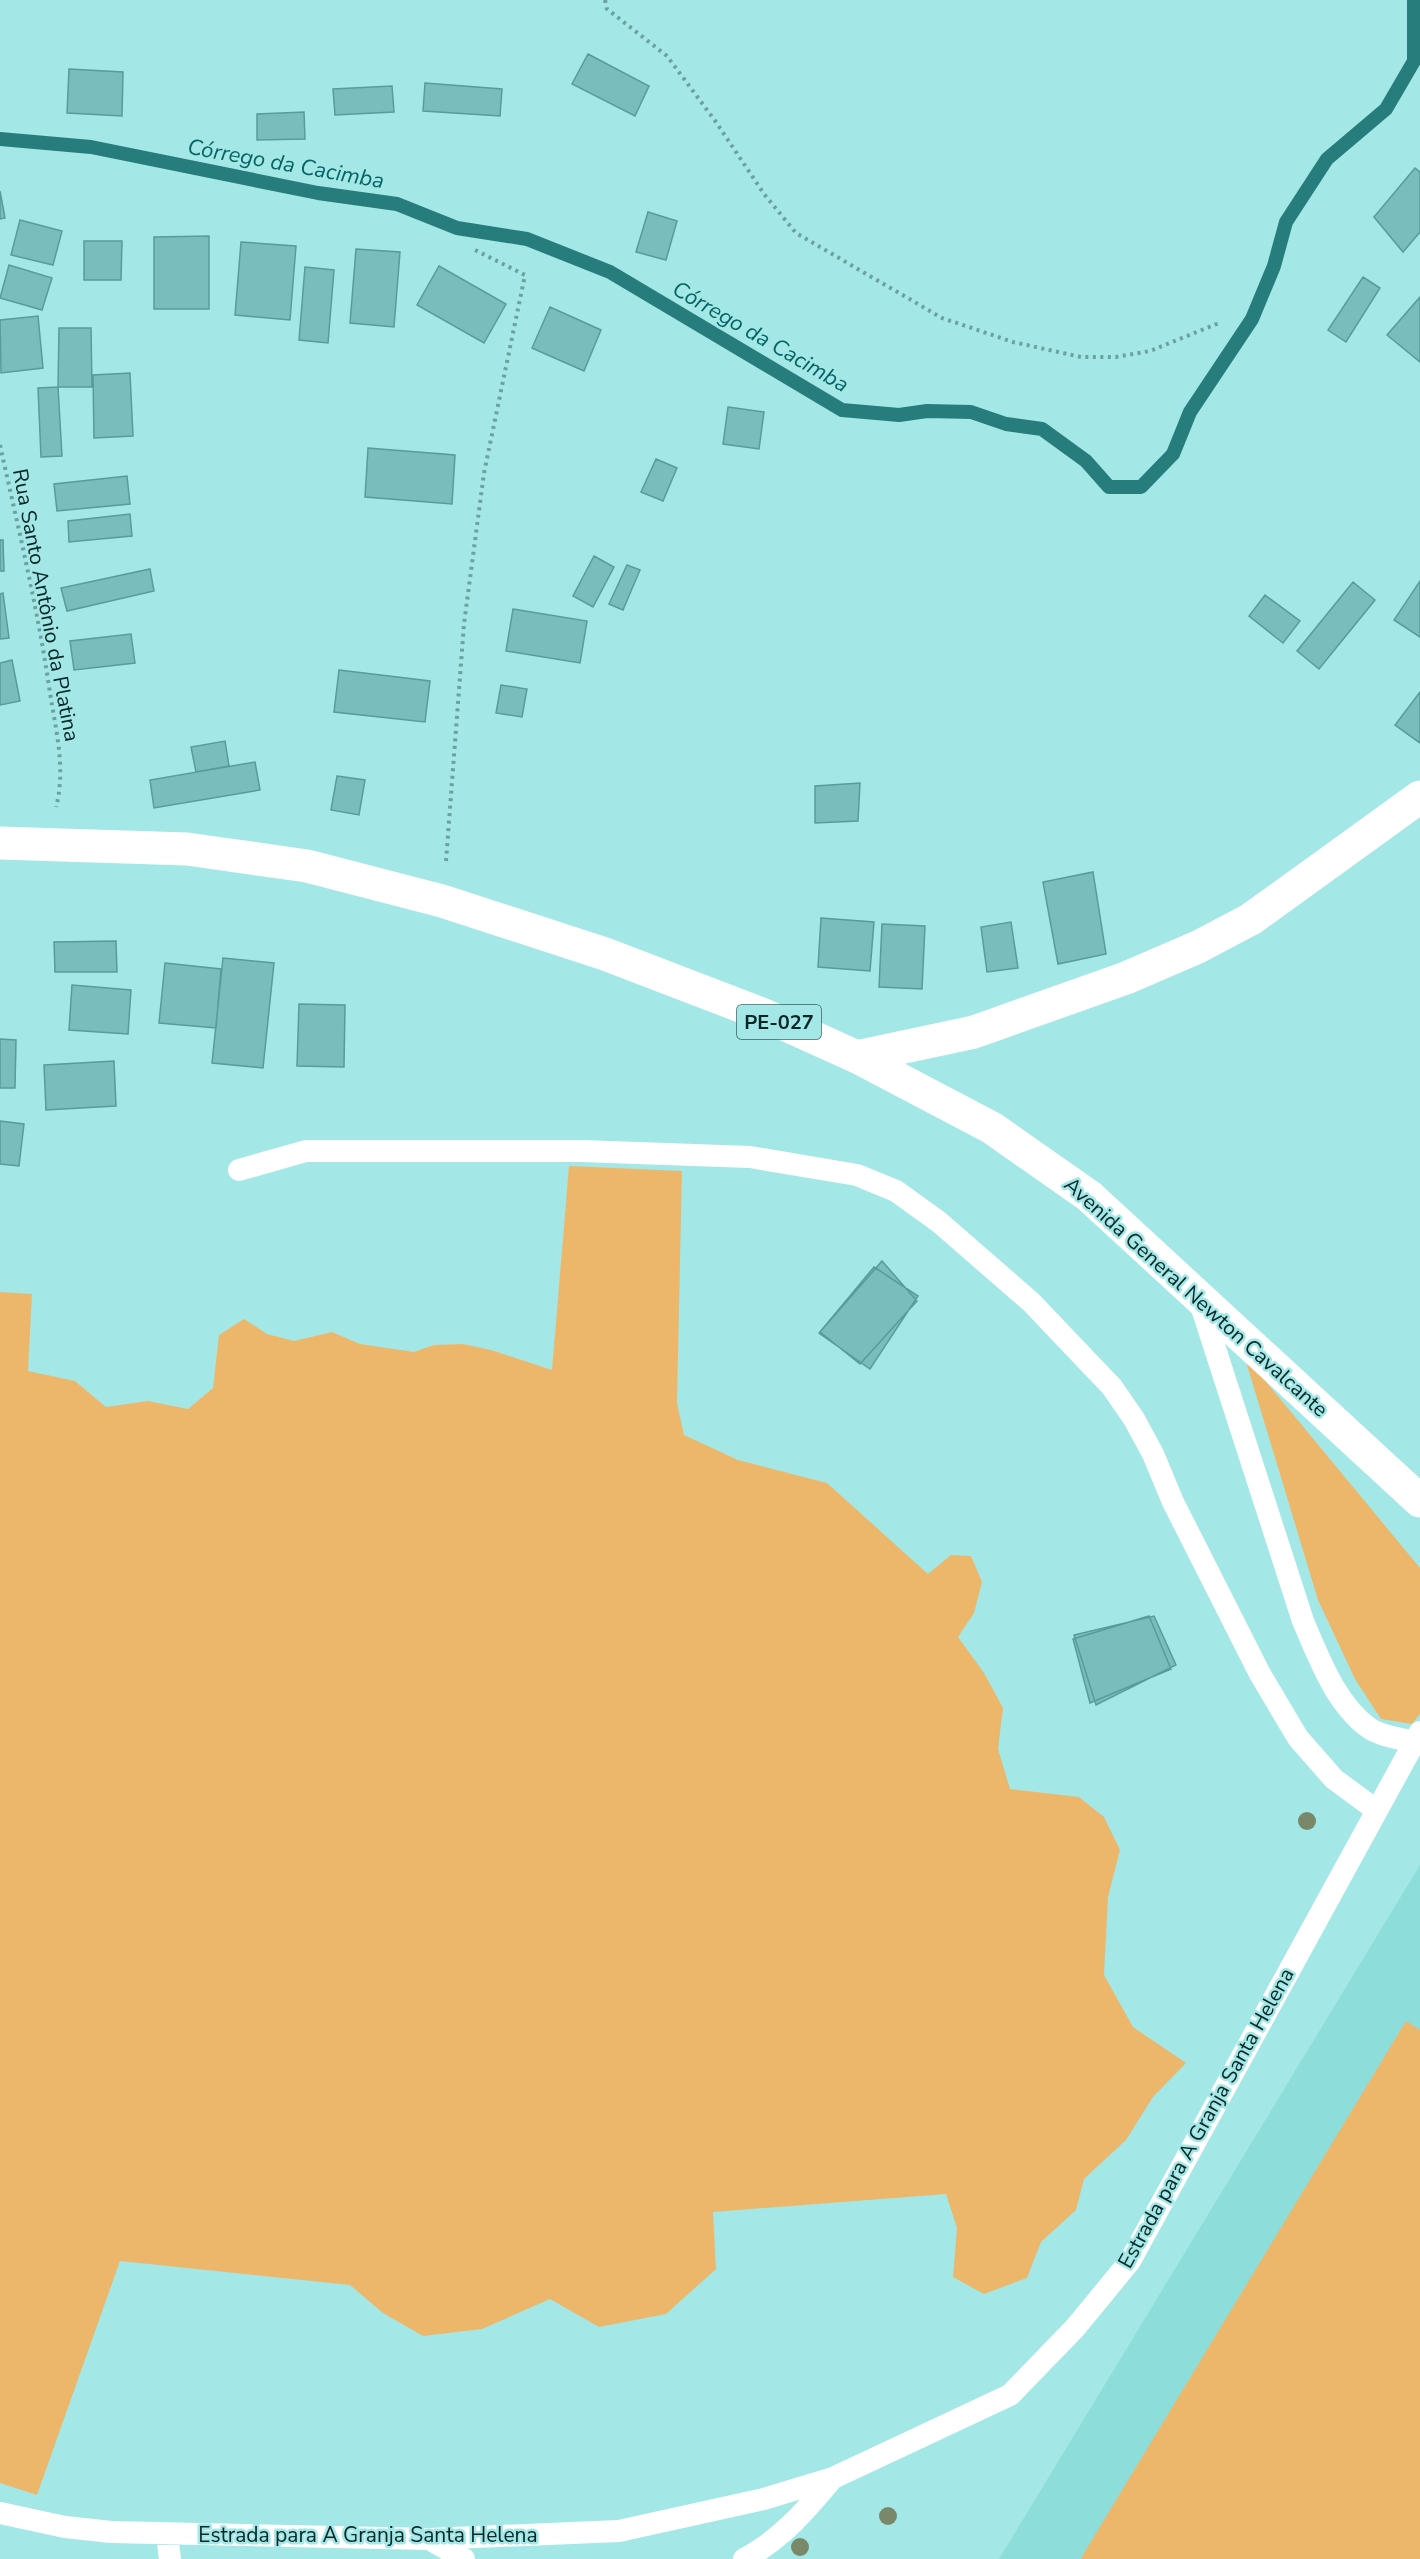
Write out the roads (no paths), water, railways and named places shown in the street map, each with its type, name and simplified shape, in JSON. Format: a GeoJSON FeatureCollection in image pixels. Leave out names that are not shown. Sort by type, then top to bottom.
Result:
{"type":"FeatureCollection","features":[{"type":"Feature","properties":{"kind":"main road"},"geometry":{"type":"LineString","coordinates":[[857,1057],[974,1032],[1126,978],[1198,947],[1251,919],[1420,797]]}},
{"type":"Feature","properties":{"kind":"main road","name":"Avenida General Newton Cavalcante"},"geometry":{"type":"LineString","coordinates":[[0,843],[47,842],[187,849],[307,866],[442,901],[605,954],[764,1015],[857,1057],[992,1128],[1089,1196],[1420,1501]]}},
{"type":"Feature","properties":{"kind":"lane"},"geometry":{"type":"LineString","coordinates":[[239,1170],[306,1151],[592,1151],[750,1157],[857,1175],[896,1191],[939,1222],[1031,1302],[1112,1387],[1134,1419],[1254,1664],[1298,1738],[1334,1779],[1376,1810]]}},
{"type":"Feature","properties":{"kind":"lane"},"geometry":{"type":"LineString","coordinates":[[1197,1294],[1303,1621],[1325,1671],[1346,1705],[1370,1729],[1417,1737]]}},
{"type":"Feature","properties":{"kind":"lane","name":"Estrada para A Granja Santa Helena"},"geometry":{"type":"LineString","coordinates":[[0,2513],[65,2527],[167,2535],[429,2539],[620,2531],[764,2499],[833,2478],[1010,2395],[1075,2328],[1130,2261],[1417,1737]]}},
{"type":"Feature","properties":{"kind":"lane"},"geometry":{"type":"LineString","coordinates":[[744,2559],[760,2551],[797,2520],[833,2478]]}},
{"type":"Feature","properties":{"kind":"lane"},"geometry":{"type":"LineString","coordinates":[[167,2535],[170,2559]]}},
{"type":"Feature","properties":{"kind":"lane"},"geometry":{"type":"LineString","coordinates":[[429,2539],[464,2559]]}},
{"type":"Feature","properties":{"kind":"waterway","name":"Córrego da Cacimba"},"geometry":{"type":"LineString","coordinates":[[0,139],[91,147],[318,193],[397,204],[457,228],[527,239],[610,272],[842,410],[899,415],[927,411],[971,412],[1006,424],[1042,429],[1086,461],[1109,487],[1141,487],[1173,454],[1190,412],[1252,319],[1274,266],[1286,222],[1327,159],[1386,109],[1414,61],[1414,0]]}}]}
